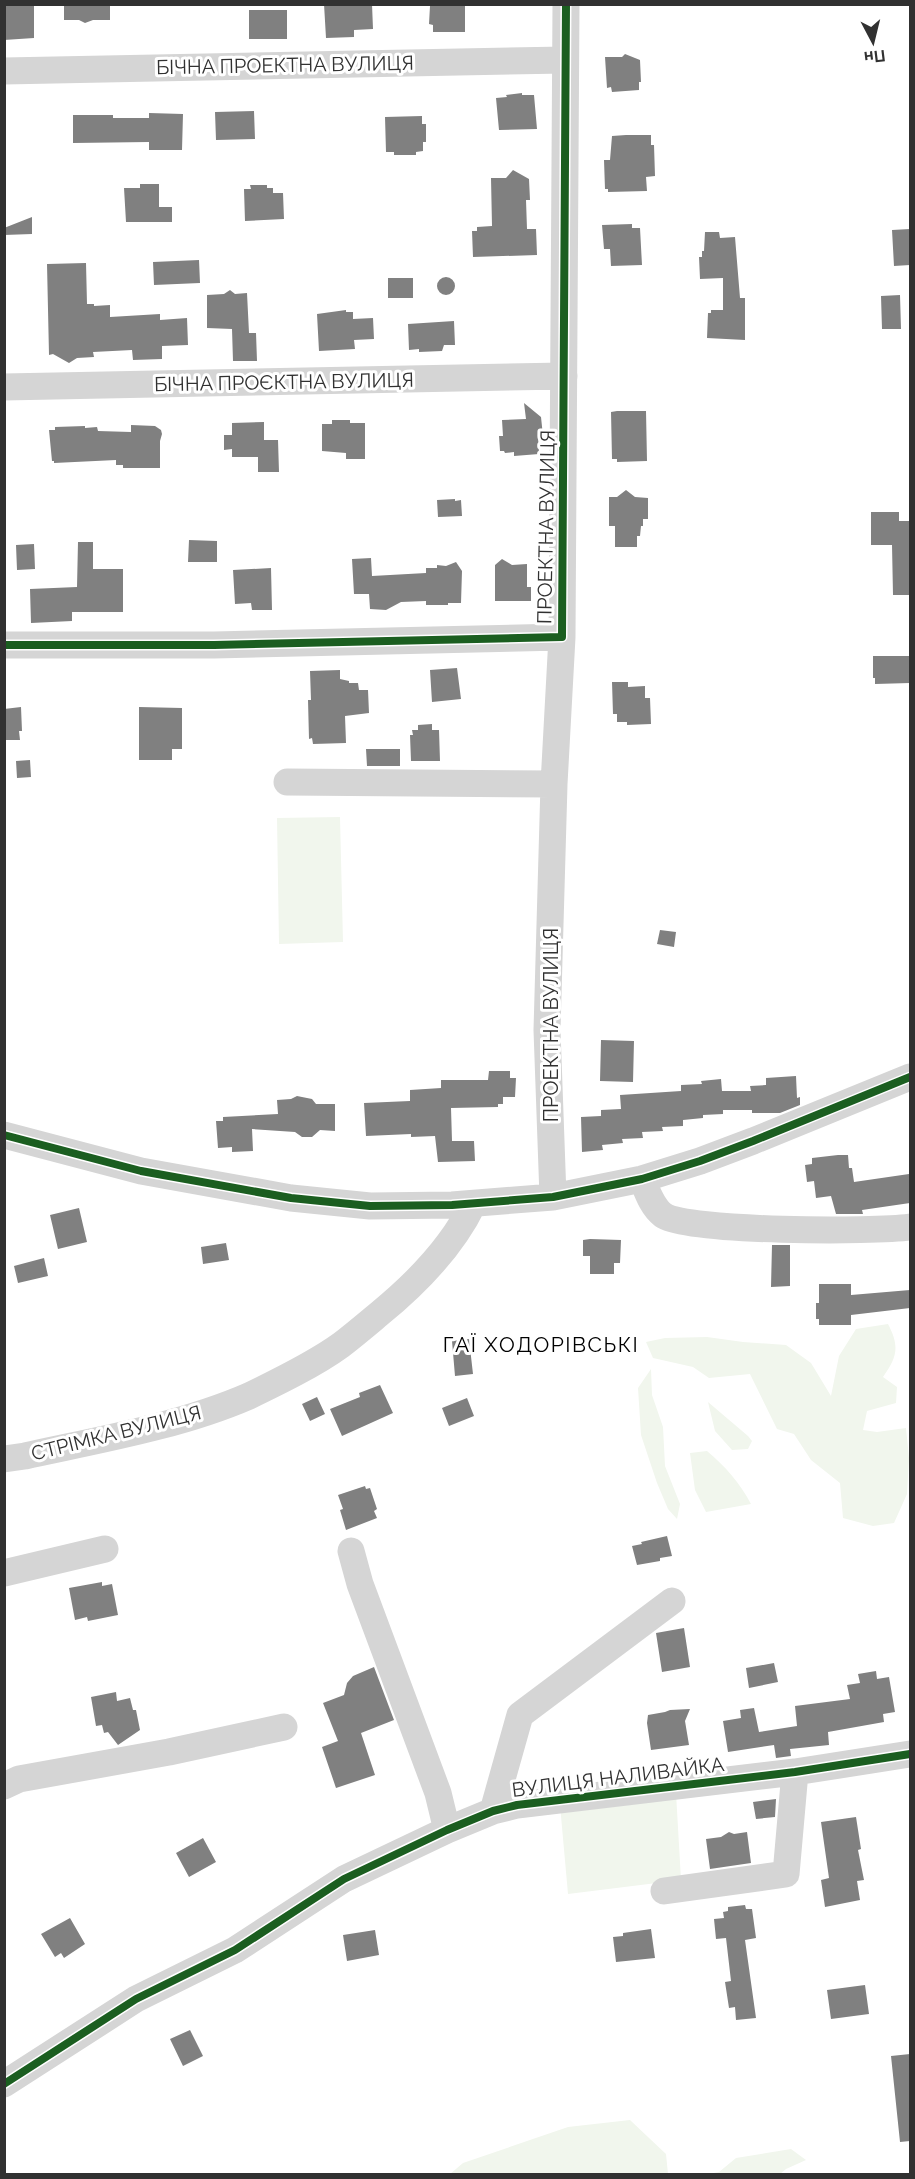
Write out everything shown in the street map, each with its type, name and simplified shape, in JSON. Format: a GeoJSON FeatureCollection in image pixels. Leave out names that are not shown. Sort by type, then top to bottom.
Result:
{"type":"FeatureCollection","features":[{"type":"Feature","properties":{"kind":"street","name":"ПРОЕКТНА ВУЛИЦЯ"},"geometry":{"type":"LineString","coordinates":[[553,1197],[547,1030],[554,784],[562,637],[566,4]]}},
{"type":"Feature","properties":{"kind":"street","name":"БІЧНА ПРОЕКТНА ВУЛИЦЯ"},"geometry":{"type":"LineString","coordinates":[[4,70],[565,60]]}},
{"type":"Feature","properties":{"kind":"street","name":"БІЧНА ПРОЄКТНА ВУЛИЦЯ"},"geometry":{"type":"LineString","coordinates":[[4,387],[564,376]]}},
{"type":"Feature","properties":{"kind":"street","name":"ПРОЕКТНА ВУЛИЦЯ"},"geometry":{"type":"LineString","coordinates":[[4,645],[214,645],[562,637]]}},
{"type":"Feature","properties":{"kind":"street"},"geometry":{"type":"LineString","coordinates":[[287,782],[554,784]]}},
{"type":"Feature","properties":{"kind":"street"},"geometry":{"type":"LineString","coordinates":[[4,1135],[141,1171],[291,1198],[370,1206],[473,1204],[553,1197],[642,1179],[711,1157],[910,1077]]}},
{"type":"Feature","properties":{"kind":"street"},"geometry":{"type":"LineString","coordinates":[[642,1179],[652,1201],[663,1215],[687,1222],[732,1227],[827,1230],[890,1230],[910,1227]]}},
{"type":"Feature","properties":{"kind":"street","name":"СТРІМКА ВУЛИЦЯ"},"geometry":{"type":"LineString","coordinates":[[4,1459],[166,1424],[248,1396],[300,1369],[339,1347],[394,1302],[432,1265],[464,1224],[473,1204]]}},
{"type":"Feature","properties":{"kind":"street"},"geometry":{"type":"LineString","coordinates":[[4,1573],[105,1549]]}},
{"type":"Feature","properties":{"kind":"street"},"geometry":{"type":"LineString","coordinates":[[351,1551],[360,1584],[438,1793],[447,1830]]}},
{"type":"Feature","properties":{"kind":"street"},"geometry":{"type":"LineString","coordinates":[[493,1811],[520,1715],[672,1601]]}},
{"type":"Feature","properties":{"kind":"street"},"geometry":{"type":"LineString","coordinates":[[4,1786],[19,1779],[169,1752],[284,1727]]}},
{"type":"Feature","properties":{"kind":"street","name":"ВУЛИЦЯ НАЛИВАЙКА"},"geometry":{"type":"LineString","coordinates":[[4,2084],[136,1999],[235,1950],[344,1879],[447,1830],[493,1811],[517,1805],[795,1772],[910,1754]]}},
{"type":"Feature","properties":{"kind":"street"},"geometry":{"type":"LineString","coordinates":[[664,1891],[786,1874],[795,1772]]}},
{"type":"Feature","properties":{"kind":"shaded area"},"geometry":{"type":"Polygon","coordinates":[[[340,817],[343,942],[279,944],[277,818],[340,817]]]}},
{"type":"Feature","properties":{"kind":"shaded area"},"geometry":{"type":"Polygon","coordinates":[[[888,1324],[894,1339],[895,1352],[883,1377],[897,1387],[896,1403],[867,1411],[863,1430],[877,1432],[906,1428],[909,1458],[907,1494],[894,1523],[873,1526],[843,1518],[840,1483],[811,1460],[794,1434],[777,1429],[750,1374],[709,1378],[693,1367],[653,1358],[646,1342],[665,1338],[707,1337],[786,1345],[811,1363],[831,1396],[839,1356],[856,1329],[888,1324]]]}},
{"type":"Feature","properties":{"kind":"shaded area"},"geometry":{"type":"Polygon","coordinates":[[[651,1369],[652,1395],[663,1427],[665,1466],[680,1504],[677,1519],[668,1509],[641,1435],[638,1388],[651,1369]]]}},
{"type":"Feature","properties":{"kind":"shaded area"},"geometry":{"type":"Polygon","coordinates":[[[708,1402],[748,1436],[752,1441],[748,1449],[732,1450],[715,1431],[708,1402]]]}},
{"type":"Feature","properties":{"kind":"shaded area"},"geometry":{"type":"Polygon","coordinates":[[[707,1451],[732,1475],[751,1504],[706,1512],[695,1490],[690,1453],[707,1451]]]}},
{"type":"Feature","properties":{"kind":"shaded area"},"geometry":{"type":"Polygon","coordinates":[[[676,1793],[681,1880],[568,1894],[560,1805],[676,1793]]]}},
{"type":"Feature","properties":{"kind":"shaded area"},"geometry":{"type":"Polygon","coordinates":[[[630,2120],[666,2154],[668,2174],[450,2174],[463,2163],[568,2127],[630,2120]]]}},
{"type":"Feature","properties":{"kind":"shaded area"},"geometry":{"type":"Polygon","coordinates":[[[791,2149],[806,2160],[780,2174],[708,2174],[719,2172],[736,2158],[791,2149]]]}},
{"type":"Feature","properties":{"kind":"building"},"geometry":{"type":"Polygon","coordinates":[[[64,4],[110,4],[110,20],[93,20],[85,23],[79,20],[64,20],[64,4]]]}},
{"type":"Feature","properties":{"kind":"building"},"geometry":{"type":"Polygon","coordinates":[[[324,4],[372,4],[373,29],[354,30],[354,37],[326,38],[324,4]]]}},
{"type":"Feature","properties":{"kind":"building"},"geometry":{"type":"Polygon","coordinates":[[[465,4],[465,32],[433,32],[433,25],[429,24],[430,6],[465,4]]]}},
{"type":"Feature","properties":{"kind":"building"},"geometry":{"type":"Polygon","coordinates":[[[4,6],[34,6],[34,38],[4,40],[4,6]]]}},
{"type":"Feature","properties":{"kind":"building"},"geometry":{"type":"Polygon","coordinates":[[[249,10],[287,10],[287,39],[249,39],[249,10]]]}},
{"type":"Feature","properties":{"kind":"building"},"geometry":{"type":"Polygon","coordinates":[[[625,54],[640,60],[639,90],[612,92],[611,87],[607,88],[605,57],[622,57],[625,54]]]}},
{"type":"Feature","properties":{"kind":"building"},"geometry":{"type":"Polygon","coordinates":[[[522,93],[522,95],[534,95],[537,129],[499,130],[496,98],[522,93]]]}},
{"type":"Feature","properties":{"kind":"building"},"geometry":{"type":"Polygon","coordinates":[[[254,111],[255,139],[216,140],[215,112],[254,111]]]}},
{"type":"Feature","properties":{"kind":"building"},"geometry":{"type":"Polygon","coordinates":[[[149,113],[183,114],[182,150],[149,150],[149,142],[73,143],[73,115],[149,118],[149,113]]]}},
{"type":"Feature","properties":{"kind":"building"},"geometry":{"type":"Polygon","coordinates":[[[422,116],[422,124],[426,124],[426,142],[423,142],[423,151],[416,152],[416,155],[394,155],[394,152],[386,152],[385,117],[422,116]]]}},
{"type":"Feature","properties":{"kind":"building"},"geometry":{"type":"Polygon","coordinates":[[[651,135],[651,145],[654,145],[655,176],[646,177],[647,191],[608,192],[608,189],[605,189],[604,160],[610,160],[612,136],[651,135]]]}},
{"type":"Feature","properties":{"kind":"building"},"geometry":{"type":"Polygon","coordinates":[[[513,170],[529,179],[530,200],[526,200],[527,229],[536,229],[537,255],[473,257],[472,231],[477,231],[477,227],[492,226],[491,178],[506,178],[513,170]]]}},
{"type":"Feature","properties":{"kind":"building"},"geometry":{"type":"Polygon","coordinates":[[[140,184],[159,184],[159,207],[172,207],[172,222],[126,222],[124,188],[140,188],[140,184]]]}},
{"type":"Feature","properties":{"kind":"building"},"geometry":{"type":"Polygon","coordinates":[[[250,185],[267,185],[267,188],[273,188],[273,193],[283,193],[284,219],[245,221],[244,189],[251,189],[250,185]]]}},
{"type":"Feature","properties":{"kind":"building"},"geometry":{"type":"Polygon","coordinates":[[[32,217],[32,234],[4,235],[4,228],[32,217]]]}},
{"type":"Feature","properties":{"kind":"building"},"geometry":{"type":"Polygon","coordinates":[[[632,224],[632,228],[640,228],[642,265],[611,266],[610,249],[604,249],[602,225],[632,224]]]}},
{"type":"Feature","properties":{"kind":"building"},"geometry":{"type":"Polygon","coordinates":[[[910,229],[910,265],[894,266],[892,230],[910,229]]]}},
{"type":"Feature","properties":{"kind":"building"},"geometry":{"type":"Polygon","coordinates":[[[705,232],[719,232],[720,238],[735,237],[740,298],[745,298],[745,340],[707,338],[708,313],[711,313],[711,310],[723,310],[723,278],[700,279],[699,257],[702,257],[702,251],[704,251],[705,232]]]}},
{"type":"Feature","properties":{"kind":"building"},"geometry":{"type":"Polygon","coordinates":[[[199,260],[200,283],[154,285],[153,262],[199,260]]]}},
{"type":"Feature","properties":{"kind":"building"},"geometry":{"type":"Polygon","coordinates":[[[86,263],[87,304],[110,305],[110,317],[160,314],[160,320],[187,318],[188,345],[162,346],[162,359],[133,360],[132,350],[93,352],[94,357],[77,358],[69,363],[53,354],[49,355],[47,264],[86,263]]]}},
{"type":"Feature","properties":{"kind":"building"},"geometry":{"type":"Polygon","coordinates":[[[442,277],[450,277],[455,282],[453,293],[442,295],[437,290],[437,282],[442,277]]]}},
{"type":"Feature","properties":{"kind":"building"},"geometry":{"type":"Polygon","coordinates":[[[388,278],[413,278],[413,298],[388,298],[388,278]]]}},
{"type":"Feature","properties":{"kind":"building"},"geometry":{"type":"Polygon","coordinates":[[[230,290],[235,294],[247,293],[249,333],[256,333],[257,361],[233,361],[232,329],[207,328],[207,295],[224,294],[230,290]]]}},
{"type":"Feature","properties":{"kind":"building"},"geometry":{"type":"Polygon","coordinates":[[[900,295],[901,329],[882,329],[881,296],[900,295]]]}},
{"type":"Feature","properties":{"kind":"building"},"geometry":{"type":"Polygon","coordinates":[[[346,310],[346,312],[353,312],[353,319],[373,318],[374,339],[354,340],[355,349],[319,351],[317,314],[346,310]]]}},
{"type":"Feature","properties":{"kind":"building"},"geometry":{"type":"Polygon","coordinates":[[[454,321],[455,345],[444,345],[442,351],[409,350],[408,324],[454,321]]]}},
{"type":"Feature","properties":{"kind":"building"},"geometry":{"type":"Polygon","coordinates":[[[524,403],[541,417],[543,436],[538,436],[539,454],[514,456],[514,452],[500,451],[499,436],[503,436],[502,420],[526,419],[524,403]]]}},
{"type":"Feature","properties":{"kind":"building"},"geometry":{"type":"Polygon","coordinates":[[[646,411],[647,461],[617,462],[617,459],[612,459],[611,412],[646,411]]]}},
{"type":"Feature","properties":{"kind":"building"},"geometry":{"type":"Polygon","coordinates":[[[332,420],[365,423],[365,459],[346,459],[346,453],[322,451],[322,424],[332,424],[332,420]]]}},
{"type":"Feature","properties":{"kind":"building"},"geometry":{"type":"Polygon","coordinates":[[[264,422],[264,440],[278,440],[279,472],[258,472],[258,457],[232,457],[232,449],[224,450],[224,435],[232,435],[232,423],[264,422]]]}},
{"type":"Feature","properties":{"kind":"building"},"geometry":{"type":"Polygon","coordinates":[[[131,425],[155,426],[161,430],[160,468],[123,468],[123,465],[116,465],[116,460],[54,463],[52,461],[49,430],[55,430],[55,427],[85,426],[85,428],[97,427],[98,431],[131,432],[131,425]]]}},
{"type":"Feature","properties":{"kind":"building"},"geometry":{"type":"Polygon","coordinates":[[[626,490],[635,497],[648,498],[648,519],[643,519],[640,536],[637,536],[637,547],[615,547],[615,526],[609,526],[609,497],[617,497],[626,490]]]}},
{"type":"Feature","properties":{"kind":"building"},"geometry":{"type":"Polygon","coordinates":[[[455,499],[455,501],[461,500],[462,516],[438,517],[437,500],[455,499]]]}},
{"type":"Feature","properties":{"kind":"building"},"geometry":{"type":"Polygon","coordinates":[[[871,512],[899,512],[899,521],[910,521],[910,595],[893,595],[892,545],[871,545],[871,512]]]}},
{"type":"Feature","properties":{"kind":"building"},"geometry":{"type":"Polygon","coordinates":[[[189,540],[217,541],[217,562],[188,562],[189,540]]]}},
{"type":"Feature","properties":{"kind":"building"},"geometry":{"type":"Polygon","coordinates":[[[78,542],[93,542],[93,569],[123,569],[123,612],[72,612],[72,621],[31,623],[30,589],[77,587],[78,542]]]}},
{"type":"Feature","properties":{"kind":"building"},"geometry":{"type":"Polygon","coordinates":[[[34,544],[35,569],[17,570],[16,545],[34,544]]]}},
{"type":"Feature","properties":{"kind":"building"},"geometry":{"type":"Polygon","coordinates":[[[371,558],[372,576],[426,573],[426,568],[437,568],[437,565],[446,566],[456,562],[462,571],[461,603],[426,605],[426,601],[401,602],[386,610],[370,609],[369,594],[354,594],[352,559],[371,558]]]}},
{"type":"Feature","properties":{"kind":"building"},"geometry":{"type":"Polygon","coordinates":[[[502,559],[512,565],[527,564],[527,587],[531,587],[531,601],[495,601],[495,565],[502,559]]]}},
{"type":"Feature","properties":{"kind":"building"},"geometry":{"type":"Polygon","coordinates":[[[271,568],[272,610],[252,610],[251,603],[235,604],[233,570],[271,568]]]}},
{"type":"Feature","properties":{"kind":"building"},"geometry":{"type":"Polygon","coordinates":[[[873,656],[910,656],[910,683],[875,684],[873,656]]]}},
{"type":"Feature","properties":{"kind":"building"},"geometry":{"type":"Polygon","coordinates":[[[457,668],[461,699],[432,702],[430,670],[457,668]]]}},
{"type":"Feature","properties":{"kind":"building"},"geometry":{"type":"Polygon","coordinates":[[[340,670],[340,679],[349,681],[349,683],[358,683],[359,690],[368,690],[369,713],[345,716],[346,743],[313,744],[312,738],[309,739],[310,671],[340,670]]]}},
{"type":"Feature","properties":{"kind":"building"},"geometry":{"type":"Polygon","coordinates":[[[612,682],[628,682],[628,687],[645,686],[645,698],[650,698],[651,724],[627,725],[627,722],[617,722],[617,714],[613,714],[612,682]]]}},
{"type":"Feature","properties":{"kind":"building"},"geometry":{"type":"Polygon","coordinates":[[[21,707],[20,740],[4,740],[4,709],[21,707]]]}},
{"type":"Feature","properties":{"kind":"building"},"geometry":{"type":"Polygon","coordinates":[[[139,707],[182,708],[182,749],[172,749],[172,760],[139,760],[139,707]]]}},
{"type":"Feature","properties":{"kind":"building"},"geometry":{"type":"Polygon","coordinates":[[[432,724],[432,730],[439,730],[440,761],[411,761],[410,735],[413,735],[412,730],[418,730],[418,725],[432,724]]]}},
{"type":"Feature","properties":{"kind":"building"},"geometry":{"type":"Polygon","coordinates":[[[366,749],[400,749],[400,766],[367,766],[366,749]]]}},
{"type":"Feature","properties":{"kind":"building"},"geometry":{"type":"Polygon","coordinates":[[[30,760],[31,777],[17,778],[16,761],[30,760]]]}},
{"type":"Feature","properties":{"kind":"building"},"geometry":{"type":"Polygon","coordinates":[[[660,930],[676,932],[674,947],[657,944],[660,930]]]}},
{"type":"Feature","properties":{"kind":"building"},"geometry":{"type":"Polygon","coordinates":[[[601,1040],[634,1041],[633,1082],[600,1081],[601,1040]]]}},
{"type":"Feature","properties":{"kind":"building"},"geometry":{"type":"Polygon","coordinates":[[[489,1071],[510,1071],[510,1078],[516,1078],[515,1097],[503,1097],[503,1104],[498,1104],[498,1107],[451,1108],[452,1141],[474,1141],[475,1161],[438,1162],[435,1136],[411,1137],[411,1134],[366,1136],[364,1103],[410,1101],[410,1090],[441,1088],[441,1080],[488,1080],[489,1071]]]}},
{"type":"Feature","properties":{"kind":"building"},"geometry":{"type":"Polygon","coordinates":[[[796,1076],[797,1098],[800,1097],[800,1105],[780,1113],[723,1110],[723,1114],[703,1115],[703,1118],[683,1120],[683,1126],[662,1127],[663,1131],[642,1132],[643,1138],[622,1139],[623,1143],[602,1145],[603,1150],[582,1152],[581,1117],[601,1116],[601,1110],[621,1109],[620,1095],[681,1091],[681,1085],[702,1084],[701,1081],[721,1079],[722,1091],[751,1091],[750,1086],[766,1085],[766,1078],[796,1076]]]}},
{"type":"Feature","properties":{"kind":"building"},"geometry":{"type":"Polygon","coordinates":[[[297,1096],[312,1099],[316,1104],[335,1104],[335,1131],[320,1130],[312,1137],[302,1137],[295,1132],[252,1129],[253,1151],[232,1152],[232,1147],[218,1148],[216,1121],[223,1121],[223,1117],[278,1114],[277,1100],[297,1096]]]}},
{"type":"Feature","properties":{"kind":"building"},"geometry":{"type":"Polygon","coordinates":[[[848,1155],[849,1168],[852,1168],[854,1182],[909,1174],[910,1203],[862,1210],[863,1214],[836,1214],[831,1196],[816,1198],[814,1181],[807,1182],[805,1165],[812,1164],[812,1158],[848,1155]]]}},
{"type":"Feature","properties":{"kind":"building"},"geometry":{"type":"Polygon","coordinates":[[[79,1208],[87,1242],[58,1249],[50,1215],[79,1208]]]}},
{"type":"Feature","properties":{"kind":"building"},"geometry":{"type":"Polygon","coordinates":[[[583,1240],[621,1240],[620,1263],[614,1263],[614,1274],[590,1274],[590,1256],[583,1256],[583,1240]]]}},
{"type":"Feature","properties":{"kind":"building"},"geometry":{"type":"Polygon","coordinates":[[[226,1243],[229,1260],[203,1264],[201,1247],[226,1243]]]}},
{"type":"Feature","properties":{"kind":"building"},"geometry":{"type":"Polygon","coordinates":[[[772,1245],[790,1245],[790,1286],[771,1287],[772,1245]]]}},
{"type":"Feature","properties":{"kind":"building"},"geometry":{"type":"Polygon","coordinates":[[[44,1258],[48,1276],[18,1283],[14,1266],[44,1258]]]}},
{"type":"Feature","properties":{"kind":"building"},"geometry":{"type":"Polygon","coordinates":[[[819,1284],[851,1284],[851,1295],[910,1290],[910,1308],[851,1315],[851,1325],[819,1325],[819,1319],[816,1319],[816,1303],[819,1303],[819,1284]]]}},
{"type":"Feature","properties":{"kind":"building"},"geometry":{"type":"Polygon","coordinates":[[[469,1339],[473,1374],[455,1376],[452,1341],[469,1339]]]}},
{"type":"Feature","properties":{"kind":"building"},"geometry":{"type":"Polygon","coordinates":[[[380,1385],[393,1413],[342,1436],[330,1409],[360,1397],[359,1393],[380,1385]]]}},
{"type":"Feature","properties":{"kind":"building"},"geometry":{"type":"Polygon","coordinates":[[[317,1397],[325,1414],[310,1421],[302,1404],[317,1397]]]}},
{"type":"Feature","properties":{"kind":"building"},"geometry":{"type":"Polygon","coordinates":[[[467,1398],[474,1416],[449,1426],[442,1408],[467,1398]]]}},
{"type":"Feature","properties":{"kind":"building"},"geometry":{"type":"Polygon","coordinates":[[[365,1486],[366,1489],[370,1488],[377,1509],[374,1511],[377,1518],[346,1530],[338,1495],[365,1486]]]}},
{"type":"Feature","properties":{"kind":"building"},"geometry":{"type":"Polygon","coordinates":[[[667,1536],[672,1556],[660,1558],[660,1561],[637,1565],[632,1546],[667,1536]]]}},
{"type":"Feature","properties":{"kind":"building"},"geometry":{"type":"Polygon","coordinates":[[[102,1582],[102,1586],[112,1584],[118,1615],[88,1621],[87,1617],[75,1620],[69,1588],[102,1582]]]}},
{"type":"Feature","properties":{"kind":"building"},"geometry":{"type":"Polygon","coordinates":[[[684,1628],[690,1667],[662,1672],[656,1633],[684,1628]]]}},
{"type":"Feature","properties":{"kind":"building"},"geometry":{"type":"Polygon","coordinates":[[[774,1663],[778,1682],[749,1688],[746,1668],[774,1663]]]}},
{"type":"Feature","properties":{"kind":"building"},"geometry":{"type":"Polygon","coordinates":[[[374,1667],[394,1720],[361,1733],[375,1775],[336,1788],[322,1747],[338,1741],[323,1703],[344,1695],[347,1683],[353,1676],[374,1667]]]}},
{"type":"Feature","properties":{"kind":"building"},"geometry":{"type":"Polygon","coordinates":[[[876,1671],[877,1679],[889,1677],[895,1712],[883,1714],[884,1722],[828,1732],[829,1745],[790,1749],[791,1756],[776,1758],[774,1745],[728,1752],[723,1721],[741,1718],[740,1710],[754,1708],[759,1732],[797,1726],[795,1706],[850,1699],[847,1685],[860,1683],[858,1674],[876,1671]]]}},
{"type":"Feature","properties":{"kind":"building"},"geometry":{"type":"Polygon","coordinates":[[[116,1692],[117,1701],[130,1698],[133,1710],[136,1710],[140,1730],[118,1745],[108,1732],[104,1733],[102,1725],[96,1726],[91,1697],[116,1692]]]}},
{"type":"Feature","properties":{"kind":"building"},"geometry":{"type":"Polygon","coordinates":[[[690,1709],[685,1721],[689,1745],[651,1750],[648,1715],[670,1710],[690,1709]]]}},
{"type":"Feature","properties":{"kind":"building"},"geometry":{"type":"Polygon","coordinates":[[[776,1799],[775,1817],[756,1819],[753,1802],[776,1799]]]}},
{"type":"Feature","properties":{"kind":"building"},"geometry":{"type":"Polygon","coordinates":[[[856,1817],[861,1849],[858,1850],[864,1880],[857,1881],[860,1900],[825,1907],[821,1880],[829,1878],[821,1822],[856,1817]]]}},
{"type":"Feature","properties":{"kind":"building"},"geometry":{"type":"Polygon","coordinates":[[[729,1832],[734,1834],[747,1832],[751,1863],[710,1869],[706,1839],[721,1837],[729,1832]]]}},
{"type":"Feature","properties":{"kind":"building"},"geometry":{"type":"Polygon","coordinates":[[[203,1838],[216,1862],[189,1877],[176,1853],[203,1838]]]}},
{"type":"Feature","properties":{"kind":"building"},"geometry":{"type":"Polygon","coordinates":[[[745,1905],[746,1909],[752,1909],[756,1938],[745,1940],[756,2018],[736,2020],[735,2007],[729,2008],[725,1982],[731,1981],[726,1938],[716,1939],[714,1919],[724,1918],[723,1912],[728,1911],[728,1907],[745,1905]]]}},
{"type":"Feature","properties":{"kind":"building"},"geometry":{"type":"Polygon","coordinates":[[[70,1918],[85,1944],[64,1958],[61,1953],[55,1957],[41,1934],[70,1918]]]}},
{"type":"Feature","properties":{"kind":"building"},"geometry":{"type":"Polygon","coordinates":[[[651,1929],[655,1958],[616,1962],[613,1937],[623,1936],[623,1933],[651,1929]]]}},
{"type":"Feature","properties":{"kind":"building"},"geometry":{"type":"Polygon","coordinates":[[[375,1930],[379,1955],[347,1961],[343,1935],[375,1930]]]}},
{"type":"Feature","properties":{"kind":"building"},"geometry":{"type":"Polygon","coordinates":[[[865,1985],[869,2014],[831,2019],[827,1990],[865,1985]]]}},
{"type":"Feature","properties":{"kind":"building"},"geometry":{"type":"Polygon","coordinates":[[[190,2030],[203,2056],[183,2066],[170,2039],[190,2030]]]}},
{"type":"Feature","properties":{"kind":"building"},"geometry":{"type":"Polygon","coordinates":[[[910,2054],[910,2141],[900,2142],[891,2056],[910,2054]]]}},
{"type":"Feature","properties":{"kind":"cycle path"},"geometry":{"type":"LineString","coordinates":[[4,645],[214,645],[562,637],[566,4]]}},
{"type":"Feature","properties":{"kind":"cycle path"},"geometry":{"type":"LineString","coordinates":[[4,1135],[141,1171],[291,1198],[370,1206],[452,1205],[553,1197],[642,1179],[753,1141],[910,1077]]}},
{"type":"Feature","properties":{"kind":"cycle path"},"geometry":{"type":"LineString","coordinates":[[4,2084],[136,1999],[235,1950],[344,1879],[447,1830],[493,1811],[517,1805],[795,1772],[910,1754]]}},
{"type":"Feature","properties":{"kind":"district","name":"ГАЇ ХОДОРІВСЬКІ"},"geometry":{"type":"Point","coordinates":[541,1345]}}]}
